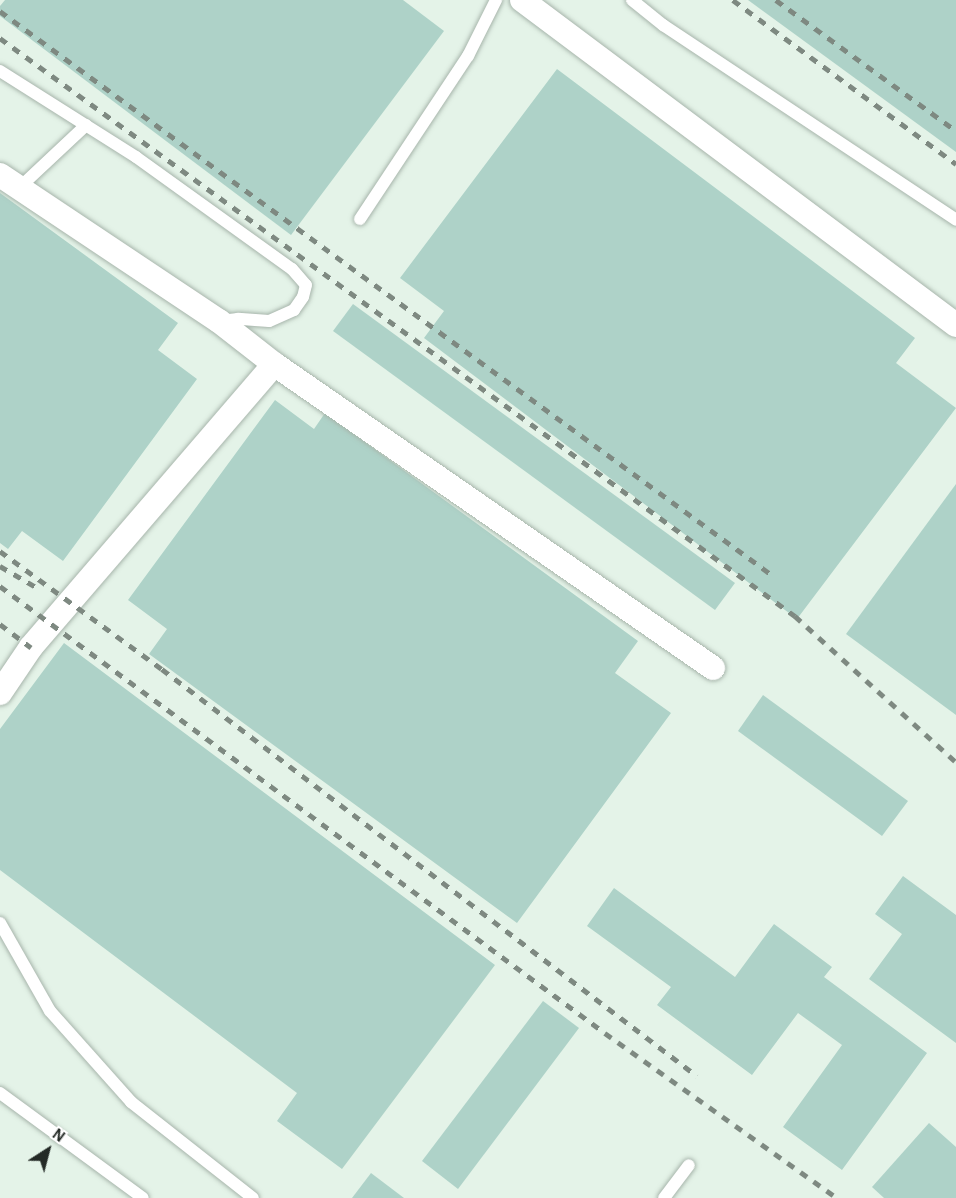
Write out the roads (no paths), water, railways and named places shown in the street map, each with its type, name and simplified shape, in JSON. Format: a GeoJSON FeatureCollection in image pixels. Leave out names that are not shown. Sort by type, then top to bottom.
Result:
{"type":"FeatureCollection","features":[{"type":"Feature","properties":{"kind":"street"},"geometry":{"type":"LineString","coordinates":[[522,0],[956,325]]}},
{"type":"Feature","properties":{"kind":"street"},"geometry":{"type":"LineString","coordinates":[[9,181],[219,321],[274,364],[713,668]]}},
{"type":"Feature","properties":{"kind":"street"},"geometry":{"type":"LineString","coordinates":[[0,693],[31,647],[274,364]]}},
{"type":"Feature","properties":{"kind":"lane"},"geometry":{"type":"LineString","coordinates":[[360,219],[468,56],[496,0]]}},
{"type":"Feature","properties":{"kind":"lane"},"geometry":{"type":"LineString","coordinates":[[632,0],[663,24],[956,220]]}},
{"type":"Feature","properties":{"kind":"lane"},"geometry":{"type":"LineString","coordinates":[[0,71],[136,157],[291,268],[306,285],[303,297],[294,310],[269,321],[238,319],[219,321]]}},
{"type":"Feature","properties":{"kind":"lane"},"geometry":{"type":"LineString","coordinates":[[9,181],[86,125]]}},
{"type":"Feature","properties":{"kind":"lane"},"geometry":{"type":"LineString","coordinates":[[1,930],[50,1011],[131,1102],[254,1198]]}},
{"type":"Feature","properties":{"kind":"lane"},"geometry":{"type":"LineString","coordinates":[[0,1093],[143,1198]]}},
{"type":"Feature","properties":{"kind":"lane"},"geometry":{"type":"LineString","coordinates":[[664,1198],[689,1165]]}},
{"type":"Feature","properties":{"kind":"railway"},"geometry":{"type":"LineString","coordinates":[[733,0],[956,164]]}},
{"type":"Feature","properties":{"kind":"railway"},"geometry":{"type":"LineString","coordinates":[[776,0],[956,131]]}},
{"type":"Feature","properties":{"kind":"railway"},"geometry":{"type":"LineString","coordinates":[[0,11],[772,575]]}},
{"type":"Feature","properties":{"kind":"railway"},"geometry":{"type":"LineString","coordinates":[[0,38],[795,616],[956,762]]}},
{"type":"Feature","properties":{"kind":"railway"},"geometry":{"type":"LineString","coordinates":[[0,551],[162,669],[697,1076]]}},
{"type":"Feature","properties":{"kind":"railway"},"geometry":{"type":"LineString","coordinates":[[0,566],[36,587]]}},
{"type":"Feature","properties":{"kind":"railway"},"geometry":{"type":"LineString","coordinates":[[0,586],[605,1033],[837,1198]]}},
{"type":"Feature","properties":{"kind":"railway"},"geometry":{"type":"LineString","coordinates":[[0,624],[31,647]]}}]}
